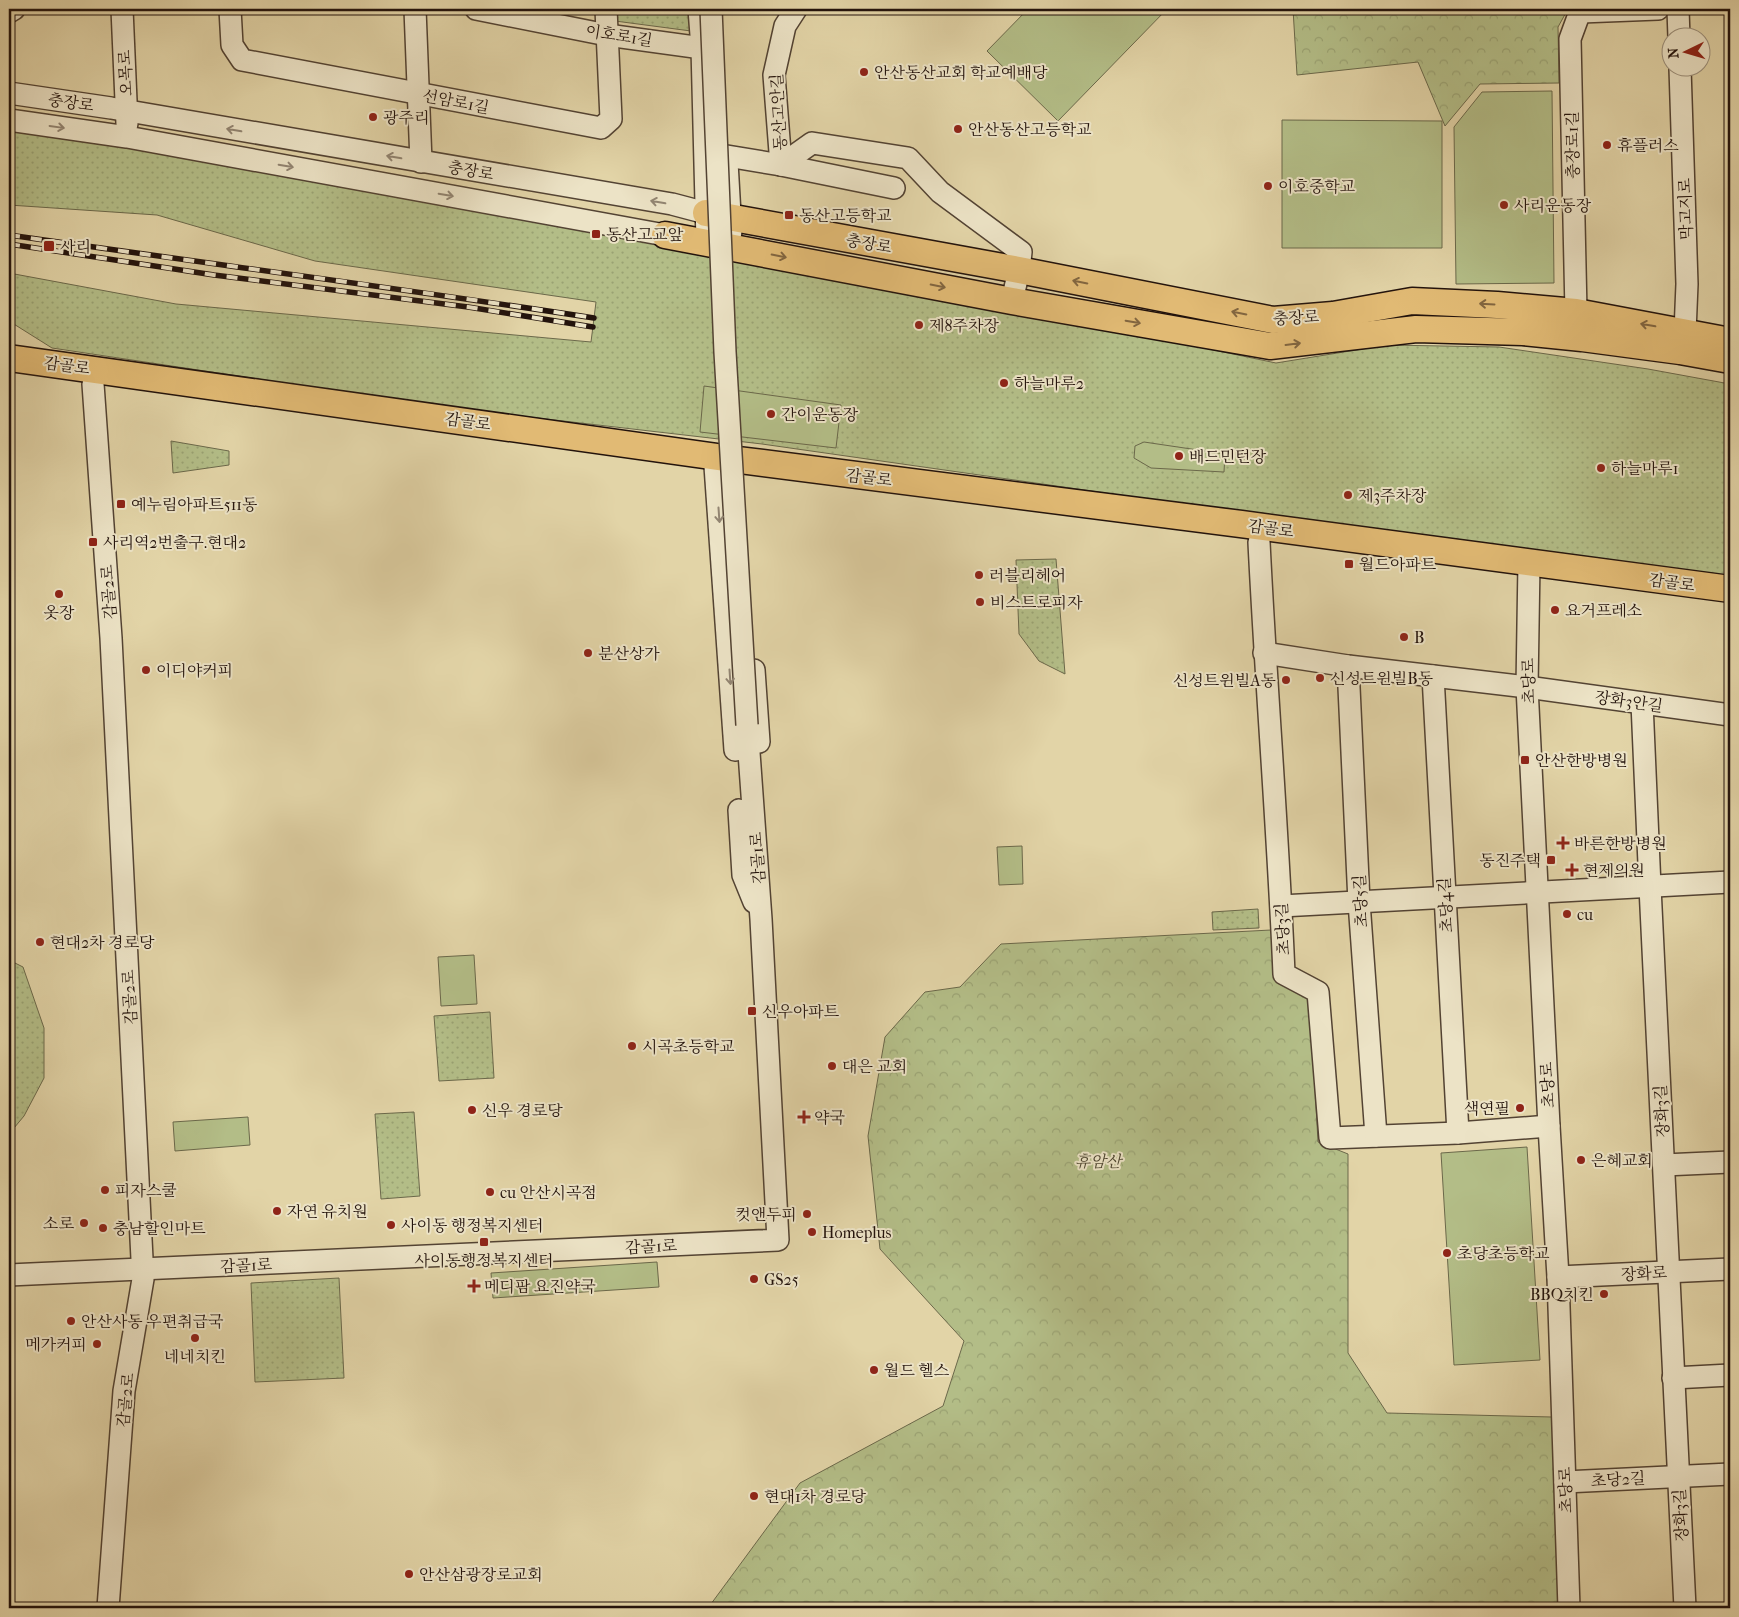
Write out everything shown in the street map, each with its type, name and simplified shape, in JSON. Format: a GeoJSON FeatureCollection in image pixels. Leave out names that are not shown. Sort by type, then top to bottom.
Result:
{"type":"FeatureCollection","features":[{"type":"Feature","properties":{"kind":"main road","name":"충장로"},"geometry":{"type":"LineString","coordinates":[[706,213],[1019,270],[1273,320],[1333,315],[1412,301],[1497,305],[1576,312],[1683,341],[1730,360]]}},
{"type":"Feature","properties":{"kind":"main road","name":"충장로"},"geometry":{"type":"LineString","coordinates":[[665,235],[1012,301],[1270,346],[1416,329],[1522,332],[1582,338],[1730,341]]}},
{"type":"Feature","properties":{"kind":"main road"},"geometry":{"type":"LineString","coordinates":[[1730,325],[1718,324],[1683,341],[1710,374],[1730,378]]}},
{"type":"Feature","properties":{"kind":"main road","name":"감골로"},"geometry":{"type":"LineString","coordinates":[[14,359],[93,384],[727,463],[1232,523],[1528,570],[1730,605]]}},
{"type":"Feature","properties":{"kind":"main road","name":"감골로"},"geometry":{"type":"LineString","coordinates":[[14,359],[1259,542],[1730,590]]}},
{"type":"Feature","properties":{"kind":"street"},"geometry":{"type":"LineString","coordinates":[[9,12],[14,9]]}},
{"type":"Feature","properties":{"kind":"street","name":"오목로"},"geometry":{"type":"LineString","coordinates":[[122,9],[127,137]]}},
{"type":"Feature","properties":{"kind":"street","name":"선암로1길"},"geometry":{"type":"LineString","coordinates":[[230,9],[232,45],[242,60],[601,128],[611,118],[606,9]]}},
{"type":"Feature","properties":{"kind":"street"},"geometry":{"type":"LineString","coordinates":[[415,9],[422,162]]}},
{"type":"Feature","properties":{"kind":"street","name":"이호로1길"},"geometry":{"type":"LineString","coordinates":[[476,9],[608,35],[702,48]]}},
{"type":"Feature","properties":{"kind":"street"},"geometry":{"type":"LineString","coordinates":[[699,9],[702,48],[706,213],[719,245]]}},
{"type":"Feature","properties":{"kind":"street","name":"감골1로"},"geometry":{"type":"LineString","coordinates":[[9,1276],[778,1240],[761,919],[747,725],[725,352],[711,9]]}},
{"type":"Feature","properties":{"kind":"street"},"geometry":{"type":"LineString","coordinates":[[719,245],[731,219],[720,9]]}},
{"type":"Feature","properties":{"kind":"street","name":"동산고안길"},"geometry":{"type":"LineString","coordinates":[[727,156],[781,165],[774,74],[785,26],[796,9]]}},
{"type":"Feature","properties":{"kind":"street"},"geometry":{"type":"LineString","coordinates":[[1581,10],[1658,9]]}},
{"type":"Feature","properties":{"kind":"street"},"geometry":{"type":"LineString","coordinates":[[1678,9],[1679,28]]}},
{"type":"Feature","properties":{"kind":"street","name":"충장로1길"},"geometry":{"type":"LineString","coordinates":[[1576,312],[1570,39],[1581,10]]}},
{"type":"Feature","properties":{"kind":"street","name":"막고지로"},"geometry":{"type":"LineString","coordinates":[[1680,78],[1687,284],[1683,341]]}},
{"type":"Feature","properties":{"kind":"street","name":"충장로"},"geometry":{"type":"LineString","coordinates":[[9,93],[672,204],[706,213]]}},
{"type":"Feature","properties":{"kind":"street","name":"충장로"},"geometry":{"type":"LineString","coordinates":[[9,120],[127,137],[665,235]]}},
{"type":"Feature","properties":{"kind":"street"},"geometry":{"type":"LineString","coordinates":[[781,165],[812,143],[908,158],[940,192],[1021,252],[1012,301]]}},
{"type":"Feature","properties":{"kind":"street"},"geometry":{"type":"LineString","coordinates":[[781,165],[894,188]]}},
{"type":"Feature","properties":{"kind":"street","name":"감골2로"},"geometry":{"type":"LineString","coordinates":[[93,384],[111,638],[143,1279],[124,1391],[108,1608]]}},
{"type":"Feature","properties":{"kind":"street"},"geometry":{"type":"LineString","coordinates":[[727,463],[743,875],[761,919]]}},
{"type":"Feature","properties":{"kind":"street","name":"초당3길"},"geometry":{"type":"LineString","coordinates":[[1259,542],[1284,974],[1318,992],[1330,1138],[1458,1133],[1549,1126]]}},
{"type":"Feature","properties":{"kind":"street","name":"초당로"},"geometry":{"type":"LineString","coordinates":[[1528,570],[1527,686],[1558,1277],[1569,1608]]}},
{"type":"Feature","properties":{"kind":"street","name":"장화3안길"},"geometry":{"type":"LineString","coordinates":[[1264,653],[1348,666],[1527,686],[1730,715]]}},
{"type":"Feature","properties":{"kind":"street","name":"초당5길"},"geometry":{"type":"LineString","coordinates":[[1348,666],[1359,902],[1376,1136]]}},
{"type":"Feature","properties":{"kind":"street","name":"초당4길"},"geometry":{"type":"LineString","coordinates":[[1433,676],[1458,1133]]}},
{"type":"Feature","properties":{"kind":"street","name":"장화3길"},"geometry":{"type":"LineString","coordinates":[[1642,703],[1685,1608]]}},
{"type":"Feature","properties":{"kind":"street"},"geometry":{"type":"LineString","coordinates":[[1281,906],[1730,882]]}},
{"type":"Feature","properties":{"kind":"street"},"geometry":{"type":"LineString","coordinates":[[1664,1165],[1730,1162]]}},
{"type":"Feature","properties":{"kind":"street","name":"장화로"},"geometry":{"type":"LineString","coordinates":[[1558,1277],[1730,1269]]}},
{"type":"Feature","properties":{"kind":"street"},"geometry":{"type":"LineString","coordinates":[[1673,1378],[1730,1375]]}},
{"type":"Feature","properties":{"kind":"street","name":"초당2길"},"geometry":{"type":"LineString","coordinates":[[1565,1482],[1730,1474]]}},
{"type":"Feature","properties":{"kind":"green space"},"geometry":{"type":"Polygon","coordinates":[[[613,9],[689,9],[691,31],[615,21],[613,9]]]}},
{"type":"Feature","properties":{"kind":"green space"},"geometry":{"type":"Polygon","coordinates":[[[1028,9],[1167,9],[1058,121],[987,51],[1028,9]]]}},
{"type":"Feature","properties":{"kind":"green space"},"geometry":{"type":"Polygon","coordinates":[[[1293,9],[1568,9],[1558,27],[1559,83],[1480,84],[1445,126],[1418,62],[1297,75],[1293,9]]]}},
{"type":"Feature","properties":{"kind":"green space","name":"사리운동장"},"geometry":{"type":"Polygon","coordinates":[[[1552,91],[1554,283],[1456,284],[1454,127],[1482,92],[1552,91]]]}},
{"type":"Feature","properties":{"kind":"green space"},"geometry":{"type":"Polygon","coordinates":[[[1282,120],[1442,121],[1442,248],[1282,248],[1282,120]]]}},
{"type":"Feature","properties":{"kind":"green space"},"geometry":{"type":"Polygon","coordinates":[[[9,126],[663,243],[1113,329],[1276,363],[1387,345],[1499,347],[1648,369],[1730,384],[1730,580],[762,444],[451,408],[52,348],[9,321],[9,273],[176,304],[591,342],[596,302],[315,261],[157,215],[9,205],[9,126]]]}},
{"type":"Feature","properties":{"kind":"green space","name":"간이운동장"},"geometry":{"type":"Polygon","coordinates":[[[704,386],[841,405],[836,448],[700,432],[704,386]]]}},
{"type":"Feature","properties":{"kind":"green space"},"geometry":{"type":"Polygon","coordinates":[[[171,441],[229,451],[229,465],[173,473],[171,441]]]}},
{"type":"Feature","properties":{"kind":"green space","name":"배드민턴장"},"geometry":{"type":"Polygon","coordinates":[[[1144,442],[1225,454],[1224,472],[1151,468],[1134,458],[1135,446],[1144,442]]]}},
{"type":"Feature","properties":{"kind":"green space"},"geometry":{"type":"Polygon","coordinates":[[[1056,559],[1065,674],[1039,661],[1019,634],[1016,560],[1056,559]]]}},
{"type":"Feature","properties":{"kind":"green space"},"geometry":{"type":"Polygon","coordinates":[[[1022,846],[1023,884],[999,885],[997,847],[1022,846]]]}},
{"type":"Feature","properties":{"kind":"green space"},"geometry":{"type":"Polygon","coordinates":[[[1258,909],[1259,928],[1213,930],[1212,912],[1258,909]]]}},
{"type":"Feature","properties":{"kind":"green space","name":"휴암산"},"geometry":{"type":"Polygon","coordinates":[[[1271,930],[1277,977],[1310,997],[1318,1142],[1348,1154],[1348,1353],[1387,1413],[1552,1417],[1563,1608],[708,1608],[800,1483],[943,1406],[964,1341],[880,1249],[868,1136],[885,1037],[925,992],[960,987],[1001,944],[1271,930]]]}},
{"type":"Feature","properties":{"kind":"green space"},"geometry":{"type":"Polygon","coordinates":[[[474,955],[477,1004],[441,1006],[438,957],[474,955]]]}},
{"type":"Feature","properties":{"kind":"green space"},"geometry":{"type":"Polygon","coordinates":[[[9,960],[23,967],[44,1028],[44,1078],[24,1116],[9,1134],[9,960]]]}},
{"type":"Feature","properties":{"kind":"green space"},"geometry":{"type":"Polygon","coordinates":[[[490,1012],[494,1078],[439,1081],[434,1016],[490,1012]]]}},
{"type":"Feature","properties":{"kind":"green space"},"geometry":{"type":"Polygon","coordinates":[[[414,1112],[420,1196],[381,1199],[375,1114],[414,1112]]]}},
{"type":"Feature","properties":{"kind":"green space"},"geometry":{"type":"Polygon","coordinates":[[[248,1117],[250,1145],[175,1151],[173,1122],[248,1117]]]}},
{"type":"Feature","properties":{"kind":"green space"},"geometry":{"type":"Polygon","coordinates":[[[1527,1147],[1540,1360],[1454,1365],[1441,1153],[1527,1147]]]}},
{"type":"Feature","properties":{"kind":"green space"},"geometry":{"type":"Polygon","coordinates":[[[657,1262],[659,1287],[493,1298],[491,1273],[657,1262]]]}},
{"type":"Feature","properties":{"kind":"green space"},"geometry":{"type":"Polygon","coordinates":[[[339,1278],[344,1378],[255,1382],[251,1283],[339,1278]]]}},
{"type":"Feature","properties":{"kind":"railway"},"geometry":{"type":"LineString","coordinates":[[9,235],[594,318]]}},
{"type":"Feature","properties":{"kind":"railway"},"geometry":{"type":"LineString","coordinates":[[9,244],[214,275],[468,307],[593,327]]}},
{"type":"Feature","properties":{"kind":"place","name":"안산동산교회 학교예배당"},"geometry":{"type":"Point","coordinates":[864,72]}},
{"type":"Feature","properties":{"kind":"place","name":"광주리"},"geometry":{"type":"Point","coordinates":[373,117]}},
{"type":"Feature","properties":{"kind":"place","name":"안산동산고등학교"},"geometry":{"type":"Point","coordinates":[958,129]}},
{"type":"Feature","properties":{"kind":"place","name":"휴플러스"},"geometry":{"type":"Point","coordinates":[1607,145]}},
{"type":"Feature","properties":{"kind":"place","name":"이호중학교"},"geometry":{"type":"Point","coordinates":[1268,186]}},
{"type":"Feature","properties":{"kind":"place","name":"사리운동장"},"geometry":{"type":"Point","coordinates":[1504,205]}},
{"type":"Feature","properties":{"kind":"place","name":"동산고등학교"},"geometry":{"type":"Point","coordinates":[789,215]}},
{"type":"Feature","properties":{"kind":"place","name":"동산고교앞"},"geometry":{"type":"Point","coordinates":[596,234]}},
{"type":"Feature","properties":{"kind":"place","name":"사리"},"geometry":{"type":"Point","coordinates":[49,246]}},
{"type":"Feature","properties":{"kind":"place","name":"제8주차장"},"geometry":{"type":"Point","coordinates":[919,325]}},
{"type":"Feature","properties":{"kind":"place","name":"하늘마루2"},"geometry":{"type":"Point","coordinates":[1004,383]}},
{"type":"Feature","properties":{"kind":"place","name":"간이운동장"},"geometry":{"type":"Point","coordinates":[771,414]}},
{"type":"Feature","properties":{"kind":"place","name":"배드민턴장"},"geometry":{"type":"Point","coordinates":[1179,456]}},
{"type":"Feature","properties":{"kind":"place","name":"하늘마루1"},"geometry":{"type":"Point","coordinates":[1601,468]}},
{"type":"Feature","properties":{"kind":"place","name":"제3주차장"},"geometry":{"type":"Point","coordinates":[1348,495]}},
{"type":"Feature","properties":{"kind":"place","name":"예누림아파트511동"},"geometry":{"type":"Point","coordinates":[121,504]}},
{"type":"Feature","properties":{"kind":"place","name":"사리역2번출구.현대2"},"geometry":{"type":"Point","coordinates":[93,542]}},
{"type":"Feature","properties":{"kind":"place","name":"월드아파트"},"geometry":{"type":"Point","coordinates":[1349,564]}},
{"type":"Feature","properties":{"kind":"place","name":"러블리헤어"},"geometry":{"type":"Point","coordinates":[979,575]}},
{"type":"Feature","properties":{"kind":"place","name":"옷장"},"geometry":{"type":"Point","coordinates":[59,594]}},
{"type":"Feature","properties":{"kind":"place","name":"비스트로피자"},"geometry":{"type":"Point","coordinates":[980,602]}},
{"type":"Feature","properties":{"kind":"place","name":"요거프레소"},"geometry":{"type":"Point","coordinates":[1555,610]}},
{"type":"Feature","properties":{"kind":"place","name":"B"},"geometry":{"type":"Point","coordinates":[1404,637]}},
{"type":"Feature","properties":{"kind":"place","name":"분산상가"},"geometry":{"type":"Point","coordinates":[588,653]}},
{"type":"Feature","properties":{"kind":"place","name":"이디야커피"},"geometry":{"type":"Point","coordinates":[146,670]}},
{"type":"Feature","properties":{"kind":"place","name":"신성트윈빌B동"},"geometry":{"type":"Point","coordinates":[1320,678]}},
{"type":"Feature","properties":{"kind":"place","name":"신성트윈빌A동"},"geometry":{"type":"Point","coordinates":[1286,680]}},
{"type":"Feature","properties":{"kind":"place","name":"안산한방병원"},"geometry":{"type":"Point","coordinates":[1525,760]}},
{"type":"Feature","properties":{"kind":"place","name":"바른한방병원"},"geometry":{"type":"Point","coordinates":[1563,843]}},
{"type":"Feature","properties":{"kind":"place","name":"동진주택"},"geometry":{"type":"Point","coordinates":[1551,860]}},
{"type":"Feature","properties":{"kind":"place","name":"현제의원"},"geometry":{"type":"Point","coordinates":[1572,870]}},
{"type":"Feature","properties":{"kind":"place","name":"cu"},"geometry":{"type":"Point","coordinates":[1567,914]}},
{"type":"Feature","properties":{"kind":"place","name":"현대2차 경로당"},"geometry":{"type":"Point","coordinates":[40,942]}},
{"type":"Feature","properties":{"kind":"place","name":"신우아파트"},"geometry":{"type":"Point","coordinates":[752,1011]}},
{"type":"Feature","properties":{"kind":"place","name":"시곡초등학교"},"geometry":{"type":"Point","coordinates":[632,1046]}},
{"type":"Feature","properties":{"kind":"place","name":"대은 교회"},"geometry":{"type":"Point","coordinates":[832,1066]}},
{"type":"Feature","properties":{"kind":"place","name":"색연필"},"geometry":{"type":"Point","coordinates":[1520,1108]}},
{"type":"Feature","properties":{"kind":"place","name":"신우 경로당"},"geometry":{"type":"Point","coordinates":[472,1110]}},
{"type":"Feature","properties":{"kind":"place","name":"약국"},"geometry":{"type":"Point","coordinates":[804,1117]}},
{"type":"Feature","properties":{"kind":"place","name":"은혜교회"},"geometry":{"type":"Point","coordinates":[1581,1160]}},
{"type":"Feature","properties":{"kind":"place","name":"피자스쿨"},"geometry":{"type":"Point","coordinates":[105,1190]}},
{"type":"Feature","properties":{"kind":"place","name":"cu 안산시곡점"},"geometry":{"type":"Point","coordinates":[490,1192]}},
{"type":"Feature","properties":{"kind":"place","name":"자연 유치원"},"geometry":{"type":"Point","coordinates":[277,1211]}},
{"type":"Feature","properties":{"kind":"place","name":"컷앤두피"},"geometry":{"type":"Point","coordinates":[807,1214]}},
{"type":"Feature","properties":{"kind":"place","name":"소로"},"geometry":{"type":"Point","coordinates":[84,1223]}},
{"type":"Feature","properties":{"kind":"place","name":"사이동 행정복지센터"},"geometry":{"type":"Point","coordinates":[391,1225]}},
{"type":"Feature","properties":{"kind":"place","name":"충남할인마트"},"geometry":{"type":"Point","coordinates":[103,1228]}},
{"type":"Feature","properties":{"kind":"place","name":"Homeplus"},"geometry":{"type":"Point","coordinates":[812,1232]}},
{"type":"Feature","properties":{"kind":"place","name":"사이동행정복지센터"},"geometry":{"type":"Point","coordinates":[484,1242]}},
{"type":"Feature","properties":{"kind":"place","name":"초당초등학교"},"geometry":{"type":"Point","coordinates":[1447,1253]}},
{"type":"Feature","properties":{"kind":"place","name":"GS25"},"geometry":{"type":"Point","coordinates":[754,1279]}},
{"type":"Feature","properties":{"kind":"place","name":"메디팜 요진약국"},"geometry":{"type":"Point","coordinates":[474,1286]}},
{"type":"Feature","properties":{"kind":"place","name":"BBQ치킨"},"geometry":{"type":"Point","coordinates":[1604,1294]}},
{"type":"Feature","properties":{"kind":"place","name":"안산사동 우편취급국"},"geometry":{"type":"Point","coordinates":[71,1321]}},
{"type":"Feature","properties":{"kind":"place","name":"네네치킨"},"geometry":{"type":"Point","coordinates":[195,1338]}},
{"type":"Feature","properties":{"kind":"place","name":"메가커피"},"geometry":{"type":"Point","coordinates":[97,1344]}},
{"type":"Feature","properties":{"kind":"place","name":"월드 헬스"},"geometry":{"type":"Point","coordinates":[874,1370]}},
{"type":"Feature","properties":{"kind":"place","name":"현대1차 경로당"},"geometry":{"type":"Point","coordinates":[754,1496]}},
{"type":"Feature","properties":{"kind":"place","name":"안산삼광장로교회"},"geometry":{"type":"Point","coordinates":[409,1574]}}]}
